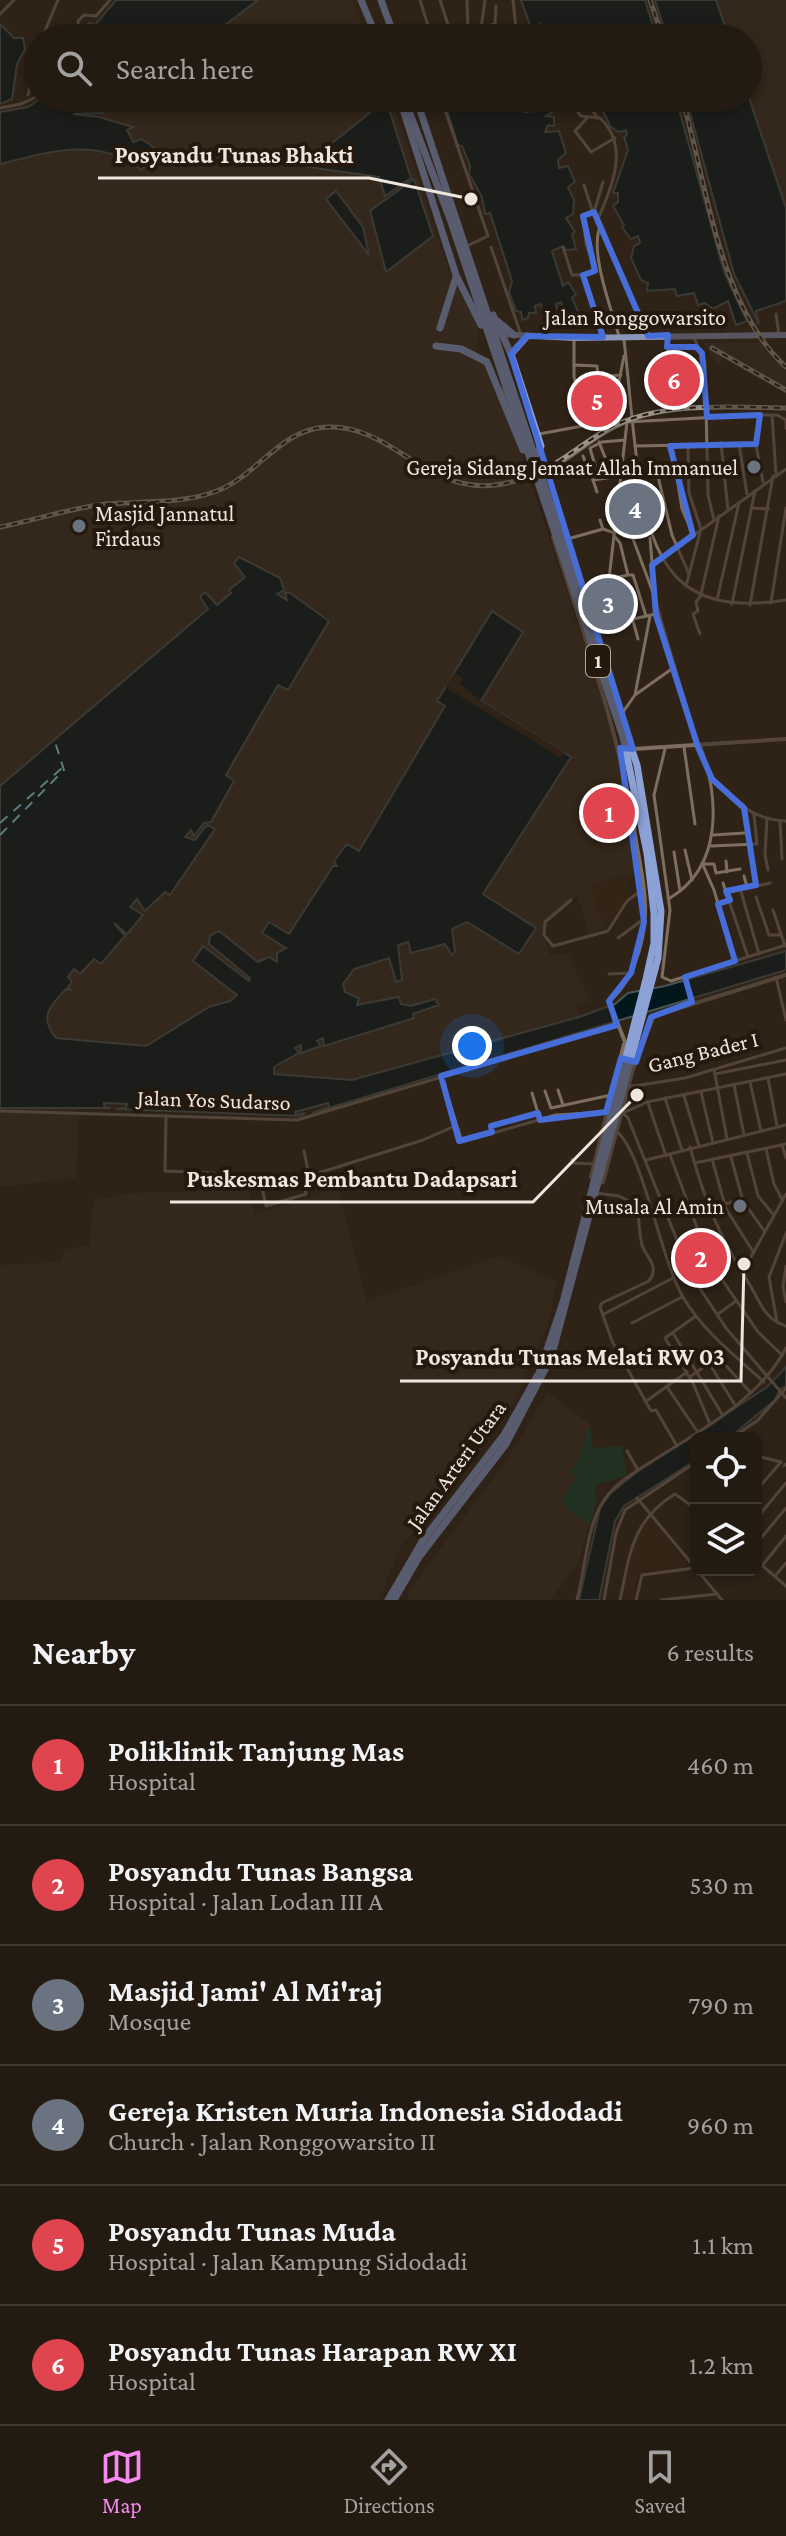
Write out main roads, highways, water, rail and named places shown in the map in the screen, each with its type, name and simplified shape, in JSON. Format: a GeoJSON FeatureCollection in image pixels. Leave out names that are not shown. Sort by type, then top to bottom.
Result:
{"type":"FeatureCollection","features":[{"type":"Feature","properties":{"kind":"highway"},"geometry":{"type":"LineString","coordinates":[[361,0],[371,24]]}},
{"type":"Feature","properties":{"kind":"highway"},"geometry":{"type":"LineString","coordinates":[[381,0],[390,24]]}},
{"type":"Feature","properties":{"kind":"highway"},"geometry":{"type":"LineString","coordinates":[[405,112],[456,275],[485,334]]}},
{"type":"Feature","properties":{"kind":"highway","name":"1"},"geometry":{"type":"LineString","coordinates":[[407,112],[452,218],[573,565],[637,765],[650,853]]}},
{"type":"Feature","properties":{"kind":"highway","name":"1"},"geometry":{"type":"LineString","coordinates":[[420,112],[535,474],[623,737],[650,853]]}},
{"type":"Feature","properties":{"kind":"highway"},"geometry":{"type":"LineString","coordinates":[[423,112],[537,434],[540,452],[529,464]]}},
{"type":"Feature","properties":{"kind":"highway"},"geometry":{"type":"LineString","coordinates":[[440,328],[456,275]]}},
{"type":"Feature","properties":{"kind":"highway"},"geometry":{"type":"LineString","coordinates":[[495,319],[520,335],[512,357],[512,370],[573,565]]}},
{"type":"Feature","properties":{"kind":"highway"},"geometry":{"type":"LineString","coordinates":[[436,346],[464,350],[489,364],[535,474]]}},
{"type":"Feature","properties":{"kind":"highway","name":"Jalan Arteri Utara"},"geometry":{"type":"LineString","coordinates":[[616,1112],[629,1046],[648,979],[655,928],[650,853]]}},
{"type":"Feature","properties":{"kind":"highway","name":"Jalan Arteri Utara"},"geometry":{"type":"LineString","coordinates":[[388,1600],[412,1556],[490,1455],[529,1393],[557,1323],[633,1062],[629,1046]]}},
{"type":"Feature","properties":{"kind":"highway","name":"Jalan Arteri Utara"},"geometry":{"type":"LineString","coordinates":[[394,1600],[419,1557],[506,1444],[543,1377],[560,1334],[596,1183]]}},
{"type":"Feature","properties":{"kind":"main road","name":"Jalan Ronggowarsito"},"geometry":{"type":"LineString","coordinates":[[485,334],[574,338],[783,335]]}},
{"type":"Feature","properties":{"kind":"water"},"geometry":{"type":"Polygon","coordinates":[[[116,0],[258,0],[226,24],[96,24],[116,0]]]}},
{"type":"Feature","properties":{"kind":"water"},"geometry":{"type":"Polygon","coordinates":[[[521,0],[645,0],[653,24],[540,24],[530,24],[521,0]]]}},
{"type":"Feature","properties":{"kind":"water"},"geometry":{"type":"Polygon","coordinates":[[[655,0],[716,0],[724,24],[663,24],[655,0]]]}},
{"type":"Feature","properties":{"kind":"water"},"geometry":{"type":"Polygon","coordinates":[[[0,24],[14,38],[23,38],[24,51],[17,64],[12,99],[0,104],[0,24]]]}},
{"type":"Feature","properties":{"kind":"water"},"geometry":{"type":"Polygon","coordinates":[[[24,108],[24,112],[104,112],[73,114],[99,117],[133,127],[127,130],[133,142],[142,139],[157,150],[157,156],[141,170],[125,159],[91,150],[55,152],[0,164],[0,112],[24,108]]]}},
{"type":"Feature","properties":{"kind":"water"},"geometry":{"type":"Polygon","coordinates":[[[371,112],[390,112],[411,178],[385,196],[379,177],[308,167],[306,164],[371,112]]]}},
{"type":"Feature","properties":{"kind":"water"},"geometry":{"type":"Polygon","coordinates":[[[447,112],[552,112],[546,116],[554,117],[554,126],[548,125],[545,132],[559,131],[566,153],[558,160],[559,168],[568,166],[575,182],[568,187],[574,200],[573,214],[566,218],[575,232],[572,234],[576,249],[566,250],[563,246],[552,251],[563,286],[568,282],[576,294],[572,298],[580,316],[574,319],[576,325],[560,326],[553,318],[565,315],[561,302],[556,304],[558,313],[543,312],[541,304],[535,306],[536,313],[529,313],[528,318],[522,320],[521,312],[516,311],[509,292],[512,281],[490,213],[485,214],[482,197],[469,174],[470,166],[462,146],[458,145],[447,112]]]}},
{"type":"Feature","properties":{"kind":"water"},"geometry":{"type":"Polygon","coordinates":[[[604,112],[680,112],[724,272],[747,321],[736,325],[728,301],[713,309],[705,303],[698,305],[694,293],[677,296],[675,289],[647,291],[648,283],[641,280],[631,258],[634,246],[640,243],[638,236],[631,239],[613,206],[618,202],[618,193],[613,193],[628,150],[624,137],[626,130],[618,132],[610,126],[604,112]]]}},
{"type":"Feature","properties":{"kind":"water"},"geometry":{"type":"Polygon","coordinates":[[[690,112],[754,112],[786,208],[786,301],[756,311],[759,324],[734,274],[690,112]]]}},
{"type":"Feature","properties":{"kind":"water"},"geometry":{"type":"Polygon","coordinates":[[[414,179],[433,236],[386,272],[370,211],[414,179]]]}},
{"type":"Feature","properties":{"kind":"water"},"geometry":{"type":"Polygon","coordinates":[[[336,191],[363,227],[369,255],[326,199],[336,191]]]}},
{"type":"Feature","properties":{"kind":"water"},"geometry":{"type":"Polygon","coordinates":[[[239,557],[280,578],[284,590],[277,594],[287,600],[285,593],[290,593],[329,621],[288,690],[278,685],[226,775],[234,781],[211,822],[204,823],[194,836],[191,830],[185,837],[195,840],[207,825],[215,829],[170,895],[165,892],[145,911],[137,899],[130,907],[143,915],[127,934],[114,923],[125,936],[101,964],[94,959],[80,974],[74,969],[68,977],[72,982],[68,987],[71,990],[66,989],[56,1000],[47,1017],[56,1038],[146,1046],[209,1007],[230,1001],[237,995],[193,961],[203,946],[249,981],[250,978],[209,944],[210,936],[219,931],[258,962],[269,957],[277,962],[277,953],[286,948],[262,933],[269,922],[289,934],[333,866],[337,866],[334,861],[347,844],[359,851],[445,706],[437,701],[492,611],[523,632],[481,701],[571,757],[483,894],[536,928],[519,954],[467,922],[452,929],[455,952],[452,955],[445,944],[411,953],[408,942],[398,945],[402,980],[396,982],[389,958],[354,969],[343,984],[345,992],[359,998],[357,1005],[399,997],[401,1004],[411,1006],[435,999],[439,1005],[413,1014],[414,1018],[324,1046],[323,1038],[317,1041],[321,1046],[301,1053],[301,1045],[295,1048],[299,1053],[274,1067],[274,1074],[352,1080],[579,1017],[615,1004],[628,993],[665,986],[786,951],[786,970],[312,1113],[329,1107],[328,1103],[295,1112],[296,1115],[305,1113],[301,1116],[116,1109],[126,1108],[127,1104],[104,1103],[104,1107],[111,1108],[0,1108],[0,786],[208,609],[200,597],[205,592],[217,605],[231,593],[229,590],[245,577],[234,563],[239,557]]]}},
{"type":"Feature","properties":{"kind":"water"},"geometry":{"type":"Polygon","coordinates":[[[786,1367],[786,1386],[780,1389],[775,1400],[736,1432],[698,1432],[767,1387],[786,1367]]]}},
{"type":"Feature","properties":{"kind":"water"},"geometry":{"type":"Polygon","coordinates":[[[690,1437],[690,1464],[624,1506],[615,1521],[599,1600],[579,1600],[600,1508],[611,1493],[690,1437]]]}},
{"type":"Feature","properties":{"kind":"railway"},"geometry":{"type":"LineString","coordinates":[[650,0],[658,24]]}},
{"type":"Feature","properties":{"kind":"railway"},"geometry":{"type":"LineString","coordinates":[[686,112],[730,277],[763,341],[786,367]]}},
{"type":"Feature","properties":{"kind":"railway"},"geometry":{"type":"LineString","coordinates":[[712,348],[786,390]]}},
{"type":"Feature","properties":{"kind":"railway"},"geometry":{"type":"LineString","coordinates":[[0,527],[93,506],[201,496],[229,485],[296,436],[328,427],[351,429],[371,436],[448,479],[470,485],[495,485],[543,471],[608,429],[649,414],[695,408],[786,408]]}},
{"type":"Feature","properties":{"kind":"place","name":"Posyandu Tunas Bhakti"},"geometry":{"type":"Point","coordinates":[471,199]}},
{"type":"Feature","properties":{"kind":"place","name":"Posyandu Tunas Harapan RW XI"},"geometry":{"type":"Point","coordinates":[674,380]}},
{"type":"Feature","properties":{"kind":"place","name":"Posyandu Tunas Muda"},"geometry":{"type":"Point","coordinates":[597,401]}},
{"type":"Feature","properties":{"kind":"place","name":"Gereja Sidang Jemaat Allah Immanuel"},"geometry":{"type":"Point","coordinates":[754,467]}},
{"type":"Feature","properties":{"kind":"place","name":"Gereja Kristen Muria Indonesia Sidodadi"},"geometry":{"type":"Point","coordinates":[635,509]}},
{"type":"Feature","properties":{"kind":"place","name":"Masjid Jannatul Firdaus"},"geometry":{"type":"Point","coordinates":[79,526]}},
{"type":"Feature","properties":{"kind":"place","name":"Masjid Jami' Al Mi'raj"},"geometry":{"type":"Point","coordinates":[608,604]}},
{"type":"Feature","properties":{"kind":"place","name":"Poliklinik Tanjung Mas"},"geometry":{"type":"Point","coordinates":[609,813]}},
{"type":"Feature","properties":{"kind":"place","name":"Puskesmas Pembantu Dadapsari"},"geometry":{"type":"Point","coordinates":[637,1095]}},
{"type":"Feature","properties":{"kind":"place","name":"Musala Al Amin"},"geometry":{"type":"Point","coordinates":[740,1206]}},
{"type":"Feature","properties":{"kind":"place","name":"Posyandu Tunas Bangsa"},"geometry":{"type":"Point","coordinates":[701,1258]}},
{"type":"Feature","properties":{"kind":"place","name":"Posyandu Tunas Melati RW 03"},"geometry":{"type":"Point","coordinates":[744,1264]}}]}
